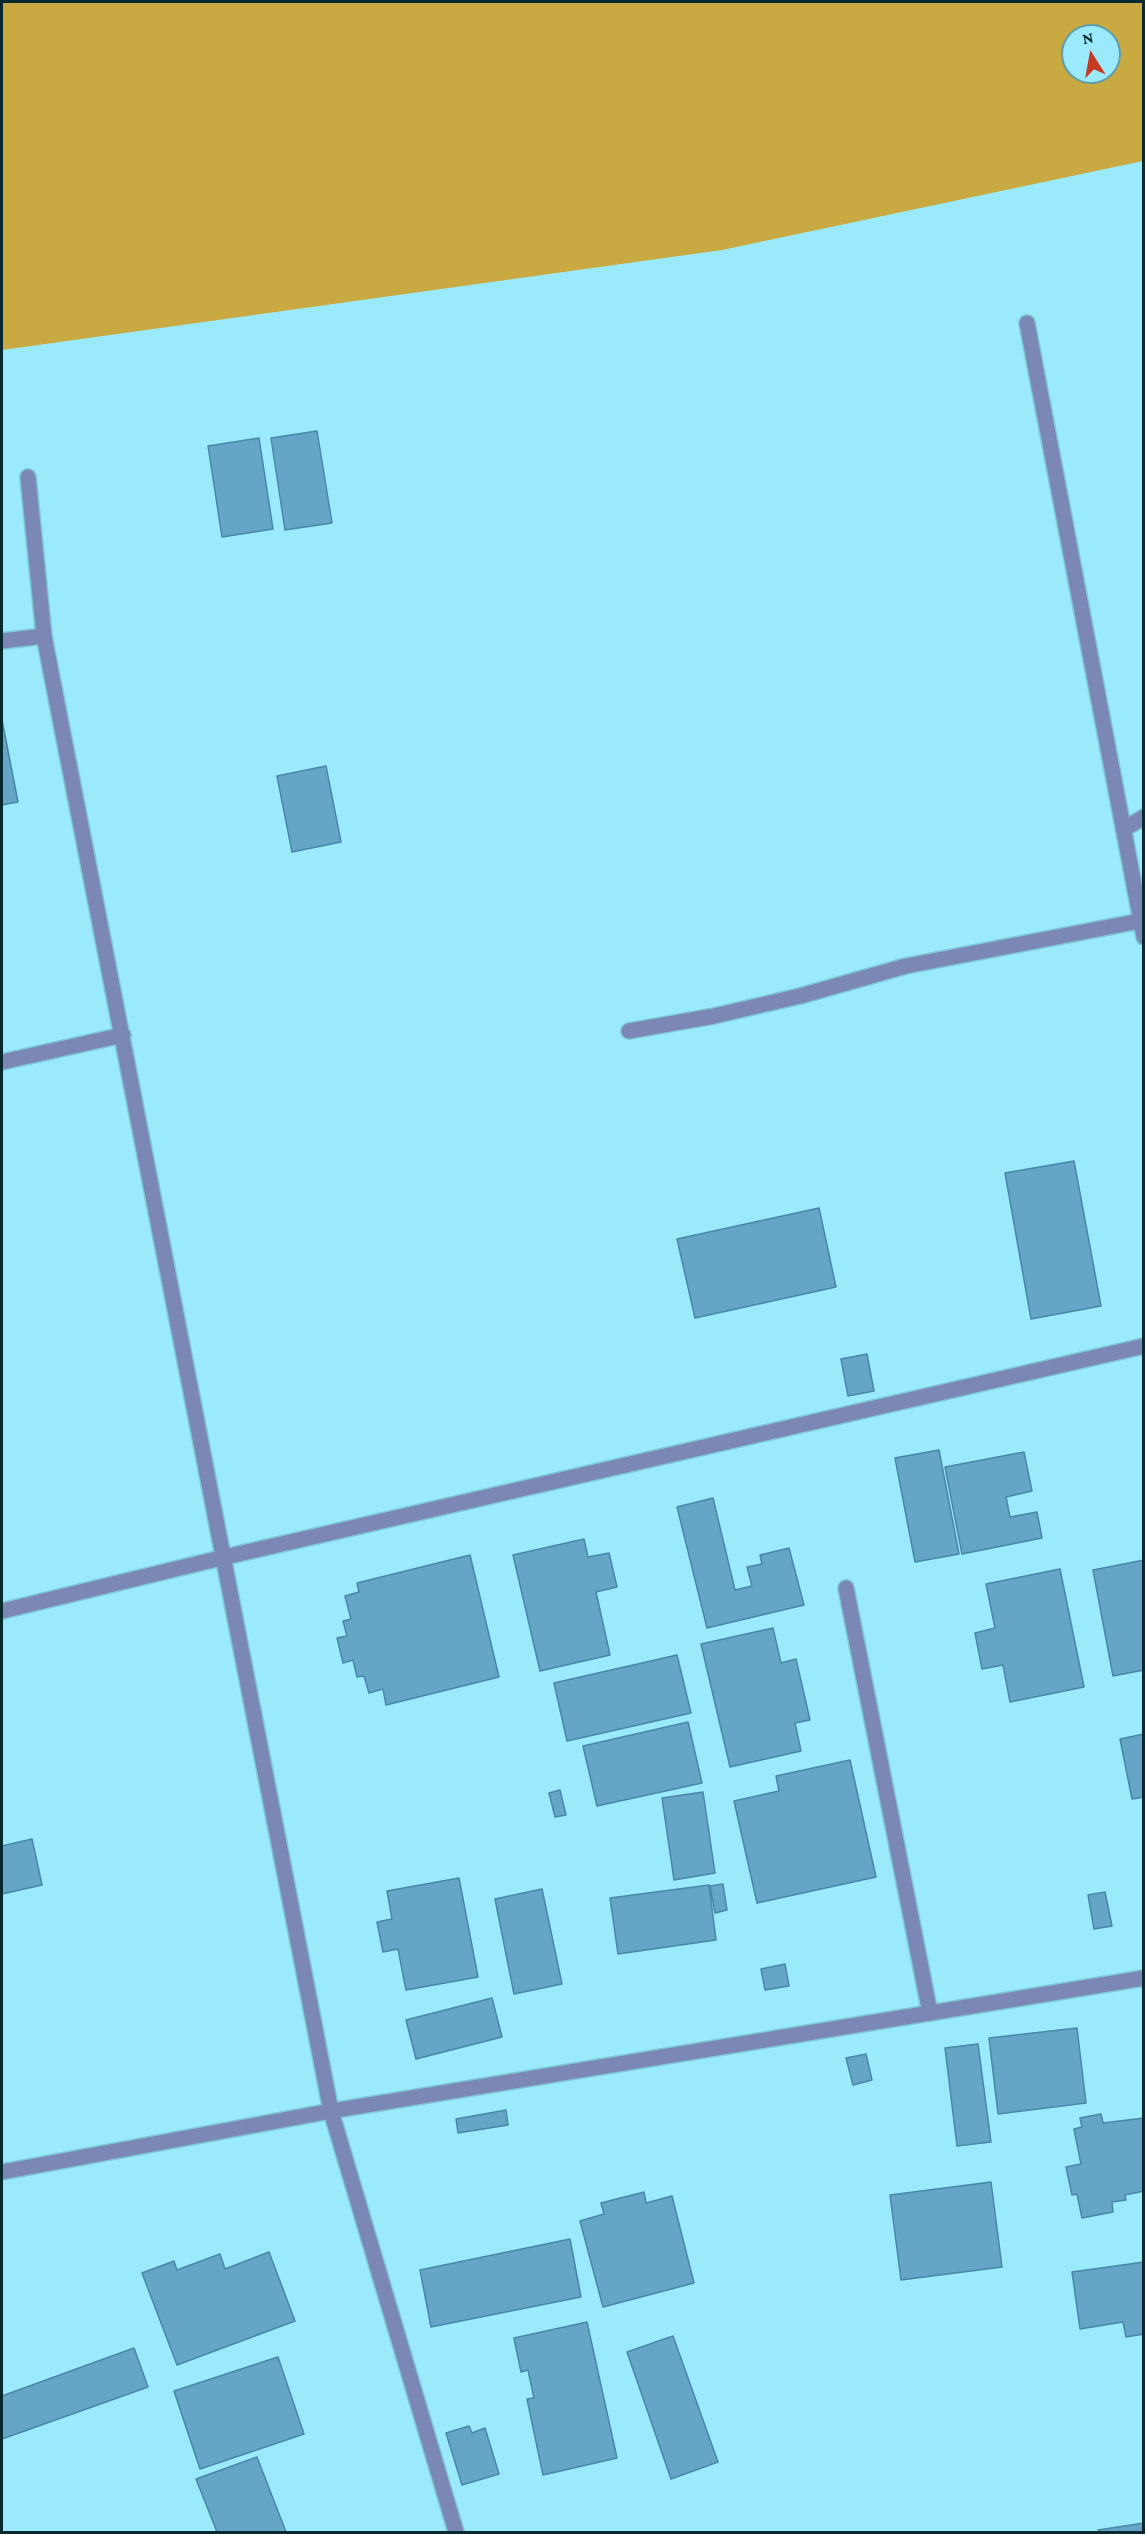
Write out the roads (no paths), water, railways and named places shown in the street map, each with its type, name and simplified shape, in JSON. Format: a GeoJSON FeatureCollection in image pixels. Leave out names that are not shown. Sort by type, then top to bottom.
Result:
{"type":"FeatureCollection","features":[{"type":"Feature","properties":{"kind":"street"},"geometry":{"type":"LineString","coordinates":[[1028,323],[1143,937]]}},
{"type":"Feature","properties":{"kind":"street"},"geometry":{"type":"LineString","coordinates":[[28,477],[45,636],[331,2110],[456,2532]]}},
{"type":"Feature","properties":{"kind":"street"},"geometry":{"type":"LineString","coordinates":[[2,641],[45,636]]}},
{"type":"Feature","properties":{"kind":"street"},"geometry":{"type":"LineString","coordinates":[[1124,829],[1143,817]]}},
{"type":"Feature","properties":{"kind":"street"},"geometry":{"type":"LineString","coordinates":[[629,1031],[714,1017],[906,966],[1140,921]]}},
{"type":"Feature","properties":{"kind":"street"},"geometry":{"type":"LineString","coordinates":[[2,1062],[123,1035]]}},
{"type":"Feature","properties":{"kind":"street"},"geometry":{"type":"LineString","coordinates":[[2,1611],[225,1557],[1143,1346]]}},
{"type":"Feature","properties":{"kind":"street"},"geometry":{"type":"LineString","coordinates":[[846,1588],[930,2013]]}},
{"type":"Feature","properties":{"kind":"street"},"geometry":{"type":"LineString","coordinates":[[2,2172],[331,2110],[1143,1978]]}}]}
